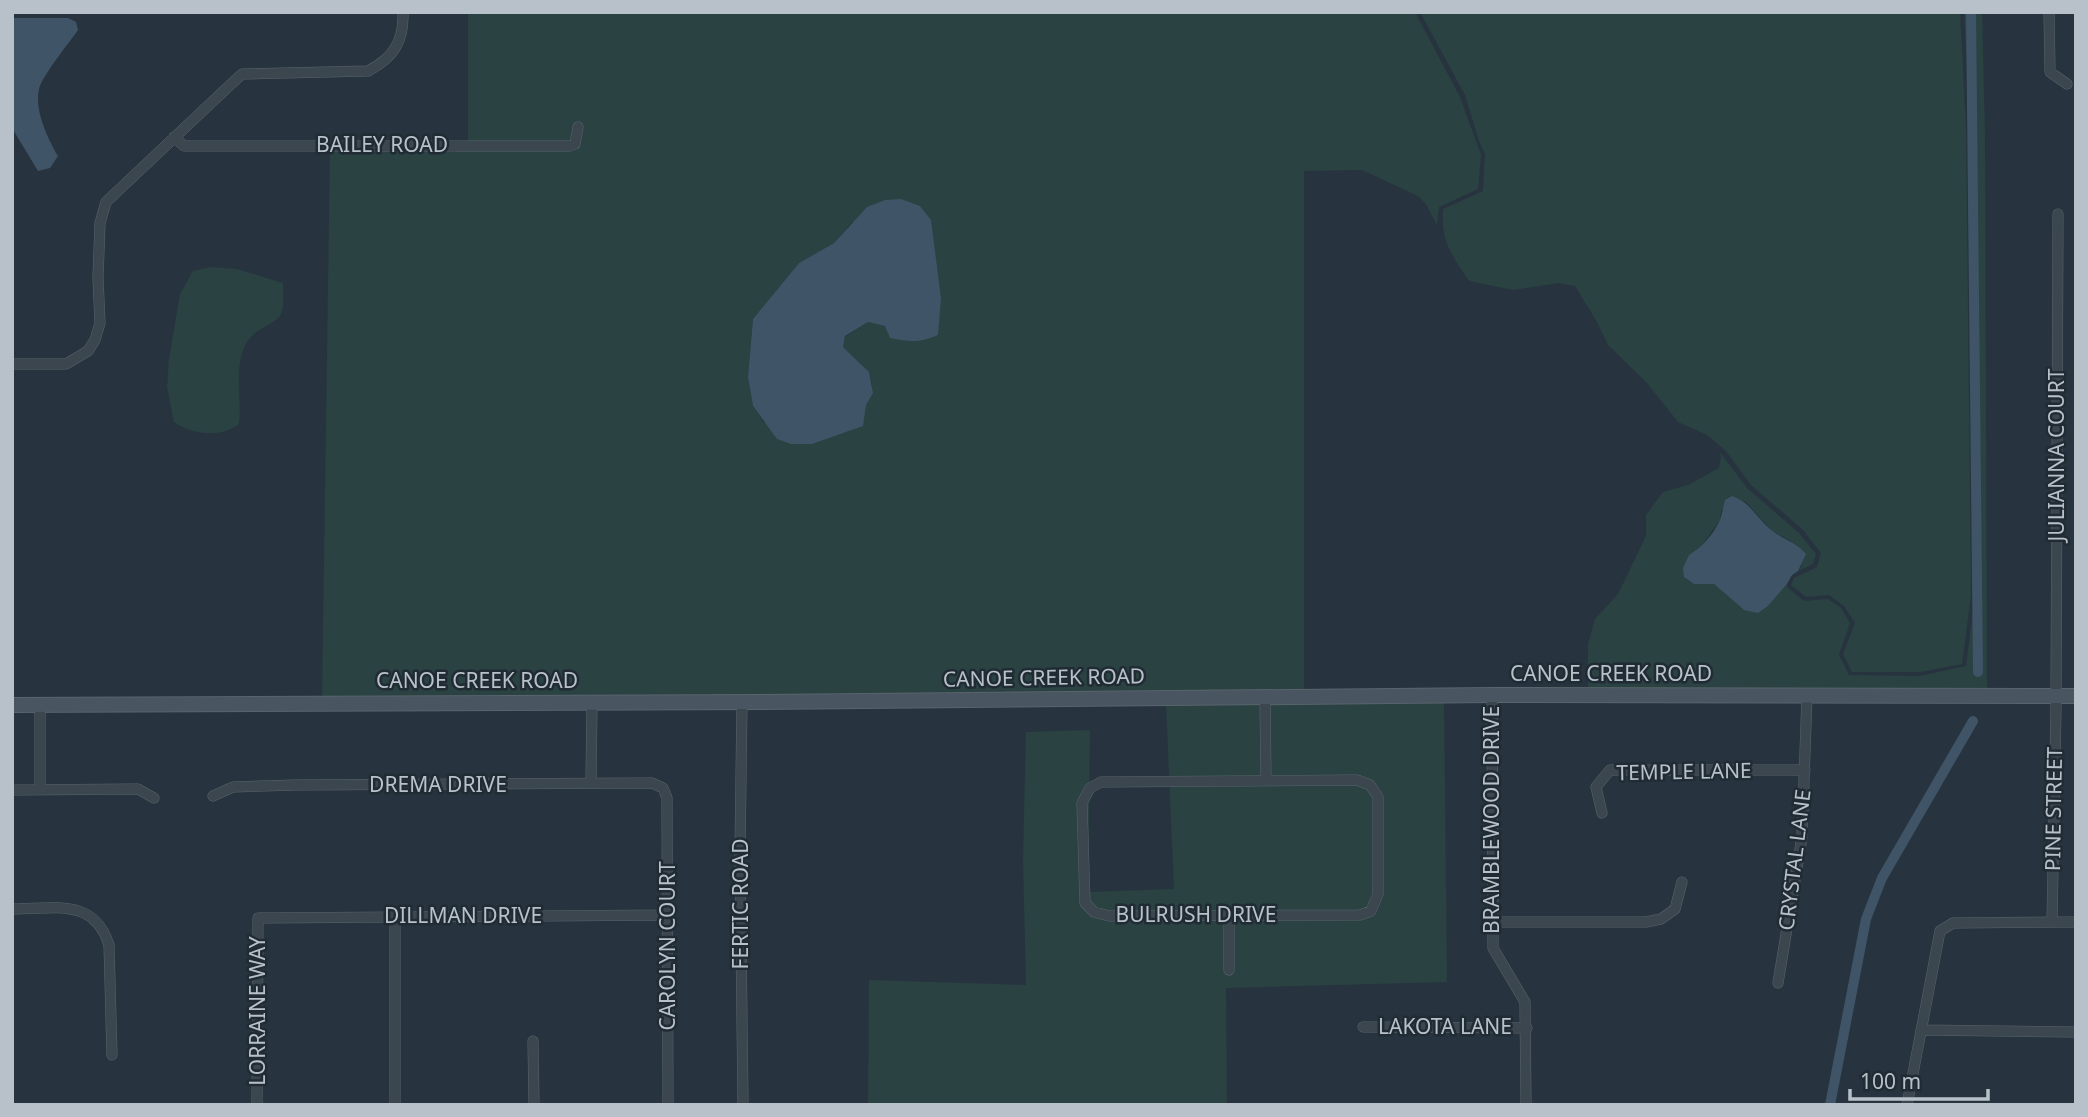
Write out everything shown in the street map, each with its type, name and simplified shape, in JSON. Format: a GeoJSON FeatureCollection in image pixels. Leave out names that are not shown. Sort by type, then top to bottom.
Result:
{"type":"FeatureCollection","features":[{"type":"Feature","properties":{"kind":"main road","name":"CANOE CREEK ROAD"},"geometry":{"type":"LineString","coordinates":[[12,705],[1492,695],[2076,696]]}},
{"type":"Feature","properties":{"kind":"street"},"geometry":{"type":"LineString","coordinates":[[12,364],[65,364],[88,351],[95,340],[100,323],[100,223],[106,202],[242,74],[368,71],[386,62],[399,43],[403,12]]}},
{"type":"Feature","properties":{"kind":"street"},"geometry":{"type":"LineString","coordinates":[[2049,12],[2050,72],[2067,84]]}},
{"type":"Feature","properties":{"kind":"street","name":"BAILEY ROAD"},"geometry":{"type":"LineString","coordinates":[[174,138],[184,146],[570,146],[575,144],[578,127]]}},
{"type":"Feature","properties":{"kind":"street","name":"JULIANNA COURT"},"geometry":{"type":"LineString","coordinates":[[2056,695],[2058,214]]}},
{"type":"Feature","properties":{"kind":"street","name":"BRAMBLEWOOD DRIVE"},"geometry":{"type":"LineString","coordinates":[[1492,695],[1493,948],[1525,1002],[1526,1105]]}},
{"type":"Feature","properties":{"kind":"street","name":"PINE STREET"},"geometry":{"type":"LineString","coordinates":[[2052,922],[2056,695]]}},
{"type":"Feature","properties":{"kind":"street","name":"CRYSTAL LANE"},"geometry":{"type":"LineString","coordinates":[[1778,983],[1802,837],[1807,696]]}},
{"type":"Feature","properties":{"kind":"street"},"geometry":{"type":"LineString","coordinates":[[1265,697],[1266,781]]}},
{"type":"Feature","properties":{"kind":"street"},"geometry":{"type":"LineString","coordinates":[[591,783],[593,702]]}},
{"type":"Feature","properties":{"kind":"street","name":"FERTIC ROAD"},"geometry":{"type":"LineString","coordinates":[[742,702],[740,852],[743,1105]]}},
{"type":"Feature","properties":{"kind":"street"},"geometry":{"type":"LineString","coordinates":[[40,705],[40,789]]}},
{"type":"Feature","properties":{"kind":"street","name":"TEMPLE LANE"},"geometry":{"type":"LineString","coordinates":[[1602,813],[1596,787],[1610,771],[1805,771]]}},
{"type":"Feature","properties":{"kind":"street","name":"BULRUSH DRIVE"},"geometry":{"type":"LineString","coordinates":[[1357,780],[1370,785],[1378,797],[1378,894],[1371,911],[1360,915],[1110,916],[1094,912],[1085,903],[1082,803],[1090,788],[1101,782],[1266,781],[1357,780]]}},
{"type":"Feature","properties":{"kind":"street","name":"DREMA DRIVE"},"geometry":{"type":"LineString","coordinates":[[213,796],[233,787],[652,783],[663,788]]}},
{"type":"Feature","properties":{"kind":"street","name":"CAROLYN COURT"},"geometry":{"type":"LineString","coordinates":[[663,788],[667,797],[668,1105]]}},
{"type":"Feature","properties":{"kind":"street"},"geometry":{"type":"LineString","coordinates":[[12,790],[138,789],[154,798]]}},
{"type":"Feature","properties":{"kind":"street"},"geometry":{"type":"LineString","coordinates":[[1492,922],[1646,922],[1661,919],[1675,909],[1682,882]]}},
{"type":"Feature","properties":{"kind":"street"},"geometry":{"type":"LineString","coordinates":[[12,909],[78,909],[91,916],[105,930],[109,945],[112,1055]]}},
{"type":"Feature","properties":{"kind":"street","name":"DILLMAN DRIVE"},"geometry":{"type":"LineString","coordinates":[[258,918],[668,915]]}},
{"type":"Feature","properties":{"kind":"street"},"geometry":{"type":"LineString","coordinates":[[1229,915],[1229,970]]}},
{"type":"Feature","properties":{"kind":"street"},"geometry":{"type":"LineString","coordinates":[[395,917],[395,1105]]}},
{"type":"Feature","properties":{"kind":"street","name":"LORRAINE WAY"},"geometry":{"type":"LineString","coordinates":[[257,1105],[258,918]]}},
{"type":"Feature","properties":{"kind":"street"},"geometry":{"type":"LineString","coordinates":[[1907,1105],[1940,931],[1953,923],[2076,922]]}},
{"type":"Feature","properties":{"kind":"street","name":"LAKOTA LANE"},"geometry":{"type":"LineString","coordinates":[[1363,1027],[1527,1028]]}},
{"type":"Feature","properties":{"kind":"street"},"geometry":{"type":"LineString","coordinates":[[1921,1030],[2076,1032]]}},
{"type":"Feature","properties":{"kind":"street"},"geometry":{"type":"LineString","coordinates":[[533,1041],[534,1105]]}},
{"type":"Feature","properties":{"kind":"green space"},"geometry":{"type":"Polygon","coordinates":[[[468,12],[1415,12],[1460,97],[1481,155],[1478,189],[1439,207],[1437,225],[1426,204],[1418,196],[1362,170],[1304,171],[1304,692],[322,698],[330,150],[456,152],[457,143],[468,139],[468,12]],[[930,220],[852,222],[834,243],[799,263],[753,319],[748,377],[753,406],[764,423],[866,405],[872,386],[871,379],[863,366],[843,347],[845,337],[868,322],[885,326],[941,298],[930,220]]]}},
{"type":"Feature","properties":{"kind":"green space"},"geometry":{"type":"Polygon","coordinates":[[[1420,12],[1960,12],[1966,128],[1971,595],[1962,664],[1920,672],[1852,672],[1843,654],[1855,623],[1844,606],[1829,595],[1806,597],[1791,585],[1794,578],[1817,567],[1821,553],[1803,530],[1751,485],[1726,451],[1707,435],[1678,422],[1647,383],[1608,345],[1575,286],[1559,283],[1513,290],[1469,281],[1448,247],[1443,209],[1483,191],[1485,154],[1465,95],[1420,12]]]}},
{"type":"Feature","properties":{"kind":"green space"},"geometry":{"type":"Polygon","coordinates":[[[1964,12],[1982,12],[1985,134],[1987,691],[1588,690],[1588,644],[1595,619],[1618,594],[1646,536],[1646,515],[1663,492],[1688,485],[1719,468],[1719,451],[1747,488],[1799,533],[1816,554],[1813,564],[1798,571],[1802,565],[1791,541],[1772,531],[1745,501],[1721,511],[1720,520],[1699,549],[1684,577],[1694,584],[1714,584],[1744,610],[1768,606],[1787,584],[1788,588],[1804,601],[1828,599],[1841,608],[1850,623],[1839,655],[1849,675],[1920,676],[1966,666],[1975,596],[1970,128],[1964,12]]]}},
{"type":"Feature","properties":{"kind":"green space"},"geometry":{"type":"Polygon","coordinates":[[[211,267],[237,269],[283,283],[283,301],[280,316],[253,335],[244,348],[239,367],[239,424],[224,431],[206,433],[189,430],[174,422],[167,387],[180,294],[193,271],[211,267]]]}},
{"type":"Feature","properties":{"kind":"green space"},"geometry":{"type":"Polygon","coordinates":[[[1444,700],[1447,982],[1226,988],[1227,1105],[868,1105],[869,980],[1026,985],[1023,860],[1026,732],[1090,730],[1088,892],[1174,889],[1166,703],[1444,700]]]}},
{"type":"Feature","properties":{"kind":"water"},"geometry":{"type":"Polygon","coordinates":[[[12,18],[68,18],[76,22],[78,30],[50,68],[39,89],[40,115],[58,156],[50,168],[38,171],[12,128],[12,18]]]}},
{"type":"Feature","properties":{"kind":"water"},"geometry":{"type":"Polygon","coordinates":[[[901,199],[920,206],[931,220],[941,298],[938,335],[915,341],[890,338],[885,326],[868,322],[845,336],[843,347],[869,372],[873,393],[866,405],[863,426],[812,444],[791,444],[777,439],[753,406],[748,377],[753,319],[799,263],[834,243],[867,207],[885,200],[901,199]]]}},
{"type":"Feature","properties":{"kind":"water"},"geometry":{"type":"Polygon","coordinates":[[[1732,496],[1745,503],[1774,532],[1806,554],[1798,571],[1768,606],[1758,613],[1744,610],[1714,584],[1694,584],[1684,577],[1683,568],[1689,555],[1713,532],[1720,520],[1725,500],[1732,496]]]}},
{"type":"Feature","properties":{"kind":"waterway"},"geometry":{"type":"LineString","coordinates":[[1971,12],[1978,672]]}},
{"type":"Feature","properties":{"kind":"waterway"},"geometry":{"type":"LineString","coordinates":[[1830,1105],[1866,919],[1882,878],[1973,721]]}}]}
